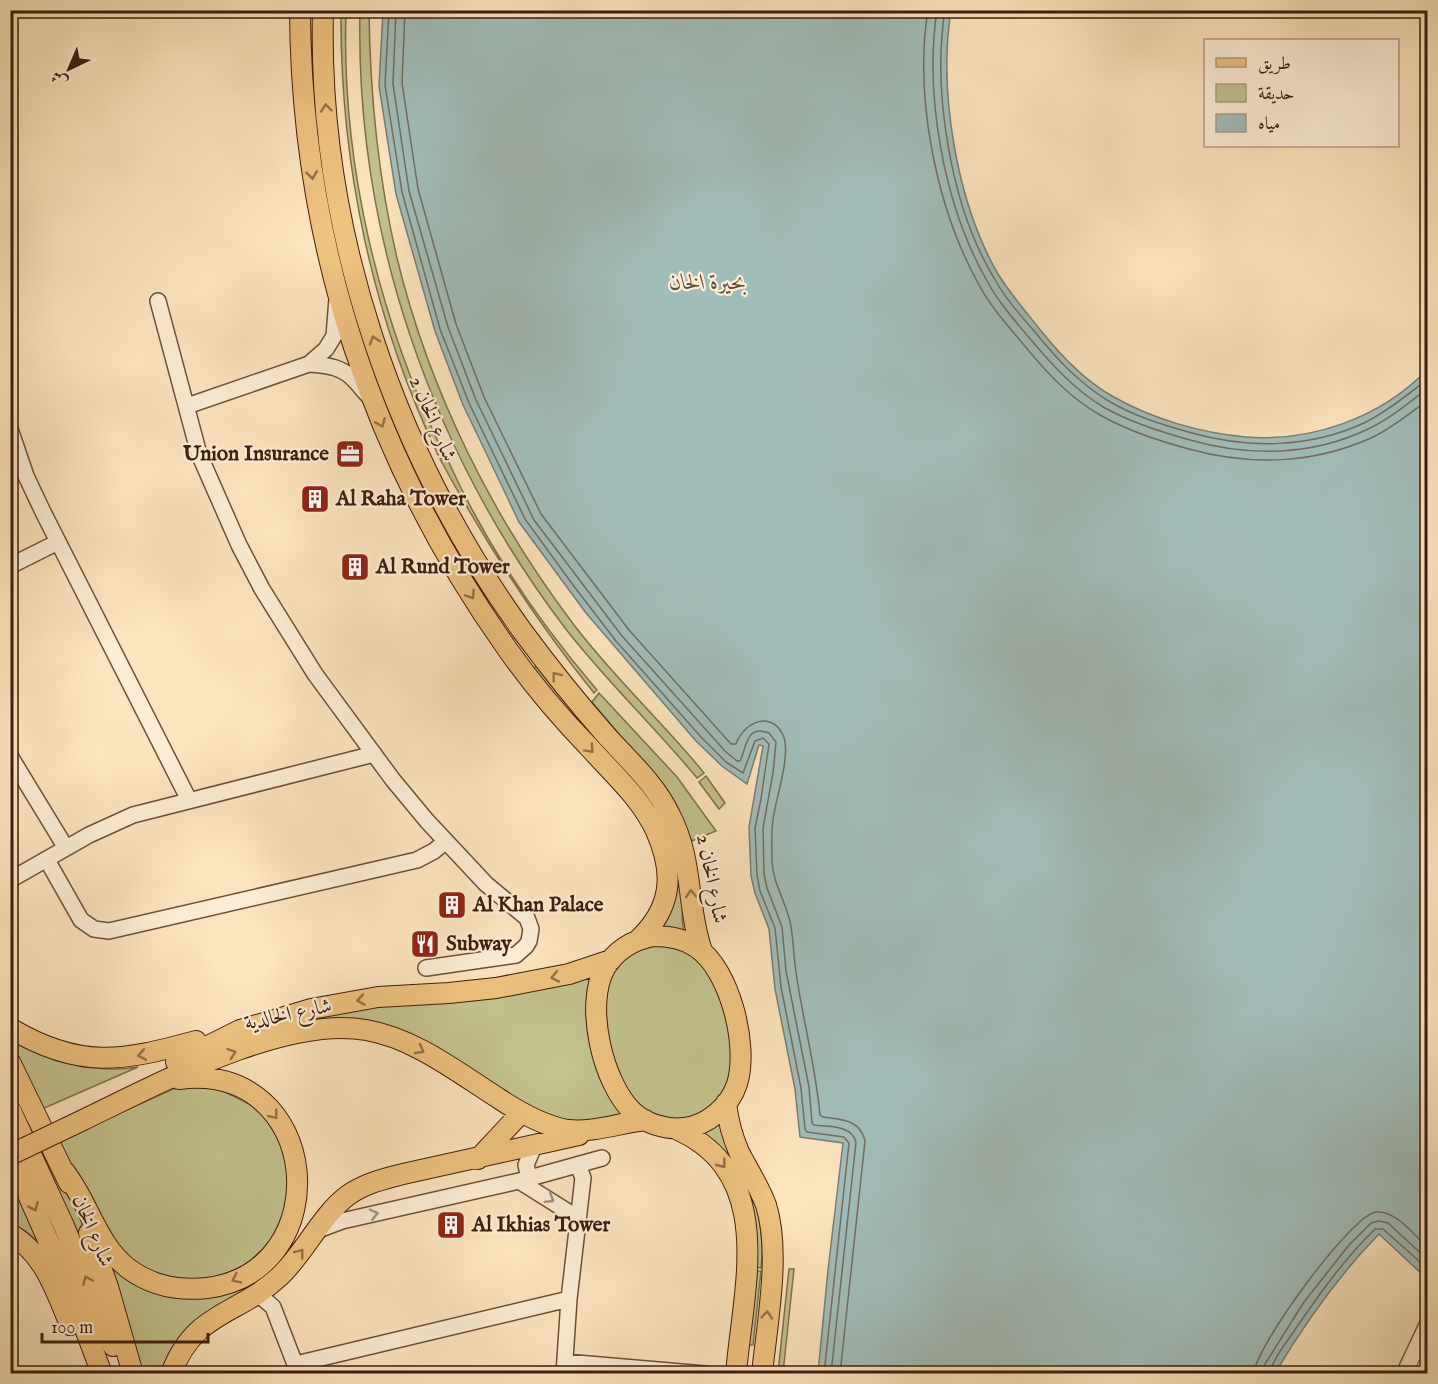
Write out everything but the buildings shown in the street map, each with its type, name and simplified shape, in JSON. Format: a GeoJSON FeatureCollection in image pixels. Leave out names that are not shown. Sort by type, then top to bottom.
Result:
{"type":"FeatureCollection","features":[{"type":"Feature","properties":{"kind":"main road","name":"شارع الخان 2"},"geometry":{"type":"LineString","coordinates":[[300,10],[305,117],[320,222],[338,294],[371,398],[393,452],[426,519],[479,608],[531,680],[574,732],[641,805],[656,831],[667,867],[667,890],[657,918],[638,940]]}},
{"type":"Feature","properties":{"kind":"main road","name":"شارع الخان 2"},"geometry":{"type":"LineString","coordinates":[[323,10],[326,102],[340,208],[360,293],[408,431],[441,497],[497,594],[562,684],[646,778],[669,812],[684,851],[690,879],[693,922],[702,951]]}},
{"type":"Feature","properties":{"kind":"main road"},"geometry":{"type":"LineString","coordinates":[[676,1129],[692,1127],[708,1120],[726,1103],[734,1091],[739,1073],[738,1031],[722,979],[702,951],[690,943],[675,938],[653,936],[626,946],[610,960],[602,974],[598,990],[597,1015],[600,1045],[621,1097],[632,1111],[656,1125],[676,1129],[699,1141],[724,1165],[735,1184],[745,1215],[748,1239],[748,1262],[736,1374]]}},
{"type":"Feature","properties":{"kind":"main road","name":"شارع الخالدية"},"geometry":{"type":"LineString","coordinates":[[10,1154],[240,1030],[287,1015],[335,1004],[378,997],[449,993],[506,986],[569,974],[610,960]]}},
{"type":"Feature","properties":{"kind":"main road"},"geometry":{"type":"LineString","coordinates":[[10,1028],[55,1050],[105,1059],[142,1056],[240,1030]]}},
{"type":"Feature","properties":{"kind":"main road","name":"شارع الخالدية"},"geometry":{"type":"LineString","coordinates":[[10,1142],[165,1081],[208,1061],[280,1038],[350,1028],[379,1032],[406,1043],[521,1113],[566,1130],[581,1130],[645,1120]]}},
{"type":"Feature","properties":{"kind":"main road"},"geometry":{"type":"LineString","coordinates":[[10,1062],[64,1171],[98,1256],[133,1374]]}},
{"type":"Feature","properties":{"kind":"main road"},"geometry":{"type":"LineString","coordinates":[[64,1171],[77,1189],[106,1245],[128,1268],[147,1279],[172,1288],[215,1287],[237,1279],[266,1259],[286,1230],[297,1198],[297,1167],[293,1148],[285,1129],[266,1105],[240,1087],[203,1077],[165,1081]]}},
{"type":"Feature","properties":{"kind":"main road"},"geometry":{"type":"LineString","coordinates":[[726,1103],[732,1134],[762,1194],[772,1231],[772,1273],[762,1374]]}},
{"type":"Feature","properties":{"kind":"main road","name":"شارع الخان"},"geometry":{"type":"LineString","coordinates":[[10,1109],[64,1226],[124,1374]]}},
{"type":"Feature","properties":{"kind":"main road"},"geometry":{"type":"LineString","coordinates":[[478,1159],[521,1113]]}},
{"type":"Feature","properties":{"kind":"main road"},"geometry":{"type":"LineString","coordinates":[[171,1374],[182,1351],[199,1330],[220,1313],[258,1294],[280,1277],[342,1200],[366,1185],[403,1174],[534,1146],[601,1127]]}},
{"type":"Feature","properties":{"kind":"main road","name":"شارع الخان"},"geometry":{"type":"LineString","coordinates":[[10,1154],[73,1297],[102,1374]]}},
{"type":"Feature","properties":{"kind":"main road"},"geometry":{"type":"LineString","coordinates":[[10,1234],[26,1244],[43,1265],[83,1357],[93,1374]]}},
{"type":"Feature","properties":{"kind":"street"},"geometry":{"type":"LineString","coordinates":[[187,406],[309,363],[326,349],[334,336],[338,294]]}},
{"type":"Feature","properties":{"kind":"street"},"geometry":{"type":"LineString","coordinates":[[158,301],[199,454],[235,536],[262,589],[315,674],[399,787],[495,892],[524,913],[530,923],[530,935],[526,946],[509,958],[426,968]]}},
{"type":"Feature","properties":{"kind":"street"},"geometry":{"type":"LineString","coordinates":[[309,363],[342,370],[371,398]]}},
{"type":"Feature","properties":{"kind":"street"},"geometry":{"type":"LineString","coordinates":[[10,429],[13,449],[26,476],[189,800]]}},
{"type":"Feature","properties":{"kind":"street"},"geometry":{"type":"LineString","coordinates":[[10,566],[58,542]]}},
{"type":"Feature","properties":{"kind":"street"},"geometry":{"type":"LineString","coordinates":[[10,880],[97,831],[134,815],[374,754]]}},
{"type":"Feature","properties":{"kind":"street"},"geometry":{"type":"LineString","coordinates":[[10,756],[66,848]]}},
{"type":"Feature","properties":{"kind":"street"},"geometry":{"type":"LineString","coordinates":[[46,860],[81,920],[94,929],[109,931],[417,860],[446,841]]}},
{"type":"Feature","properties":{"kind":"street"},"geometry":{"type":"LineString","coordinates":[[525,1175],[534,1146]]}},
{"type":"Feature","properties":{"kind":"street"},"geometry":{"type":"LineString","coordinates":[[510,1151],[525,1175],[578,1218]]}},
{"type":"Feature","properties":{"kind":"street"},"geometry":{"type":"LineString","coordinates":[[318,1230],[351,1218],[602,1158]]}},
{"type":"Feature","properties":{"kind":"street"},"geometry":{"type":"LineString","coordinates":[[578,1165],[583,1178],[569,1299],[565,1368],[705,1374]]}},
{"type":"Feature","properties":{"kind":"street"},"geometry":{"type":"LineString","coordinates":[[273,1307],[280,1277]]}},
{"type":"Feature","properties":{"kind":"street"},"geometry":{"type":"LineString","coordinates":[[258,1294],[273,1307],[297,1369],[569,1299]]}},
{"type":"Feature","properties":{"kind":"street"},"geometry":{"type":"LineString","coordinates":[[1404,1374],[1428,1323]]}},
{"type":"Feature","properties":{"kind":"street"},"geometry":{"type":"LineString","coordinates":[[1422,1374],[1428,1360]]}},
{"type":"Feature","properties":{"kind":"green space"},"geometry":{"type":"Polygon","coordinates":[[[341,11],[346,11],[346,68],[350,124],[357,181],[368,237],[382,293],[400,347],[443,452],[438,455],[395,348],[364,238],[346,125],[341,11]]]}},
{"type":"Feature","properties":{"kind":"green space"},"geometry":{"type":"Polygon","coordinates":[[[360,11],[369,11],[376,135],[390,228],[410,307],[445,404],[490,496],[544,584],[589,643],[704,773],[697,778],[565,628],[518,560],[476,488],[440,414],[410,336],[387,257],[371,176],[362,94],[360,11]]]}},
{"type":"Feature","properties":{"kind":"green space"},"geometry":{"type":"Polygon","coordinates":[[[446,456],[494,548],[553,636],[597,690],[594,693],[531,609],[493,550],[440,459],[446,456]]]}},
{"type":"Feature","properties":{"kind":"green space"},"geometry":{"type":"Polygon","coordinates":[[[536,666],[581,720],[577,724],[532,670],[536,666]]]}},
{"type":"Feature","properties":{"kind":"green space"},"geometry":{"type":"Polygon","coordinates":[[[599,693],[677,777],[716,831],[692,841],[677,807],[666,790],[592,702],[599,693]]]}},
{"type":"Feature","properties":{"kind":"green space"},"geometry":{"type":"Polygon","coordinates":[[[706,776],[725,803],[719,809],[699,782],[706,776]]]}},
{"type":"Feature","properties":{"kind":"green space"},"geometry":{"type":"Polygon","coordinates":[[[676,847],[683,895],[684,932],[662,928],[672,908],[674,898],[676,847]]]}},
{"type":"Feature","properties":{"kind":"green space"},"geometry":{"type":"Polygon","coordinates":[[[657,945],[676,948],[692,957],[705,970],[716,986],[728,1025],[731,1063],[727,1083],[717,1099],[704,1111],[685,1118],[659,1116],[643,1109],[621,1080],[608,1038],[605,1016],[610,976],[620,962],[628,956],[657,945]]]}},
{"type":"Feature","properties":{"kind":"green space"},"geometry":{"type":"Polygon","coordinates":[[[594,976],[626,1116],[574,1122],[546,1116],[359,1020],[333,1020],[262,1032],[347,1010],[594,976]]]}},
{"type":"Feature","properties":{"kind":"green space"},"geometry":{"type":"Polygon","coordinates":[[[15,1039],[61,1059],[89,1067],[120,1069],[138,1067],[42,1109],[11,1047],[15,1039]]]}},
{"type":"Feature","properties":{"kind":"green space"},"geometry":{"type":"Polygon","coordinates":[[[209,1084],[259,1109],[286,1150],[290,1198],[271,1241],[246,1265],[215,1278],[179,1281],[144,1270],[115,1244],[58,1141],[173,1089],[209,1084]]]}},
{"type":"Feature","properties":{"kind":"green space"},"geometry":{"type":"Polygon","coordinates":[[[721,1119],[753,1193],[746,1195],[714,1143],[702,1132],[721,1119]]]}},
{"type":"Feature","properties":{"kind":"green space"},"geometry":{"type":"Polygon","coordinates":[[[46,1146],[81,1220],[110,1312],[38,1150],[46,1146]]]}},
{"type":"Feature","properties":{"kind":"green space"},"geometry":{"type":"Polygon","coordinates":[[[10,1171],[42,1246],[27,1232],[11,1222],[10,1171]]]}},
{"type":"Feature","properties":{"kind":"green space"},"geometry":{"type":"Polygon","coordinates":[[[754,1196],[761,1231],[761,1268],[756,1267],[747,1198],[754,1196]]]}},
{"type":"Feature","properties":{"kind":"green space"},"geometry":{"type":"Polygon","coordinates":[[[109,1259],[125,1275],[246,1285],[248,1288],[162,1373],[136,1373],[109,1259]]]}},
{"type":"Feature","properties":{"kind":"green space"},"geometry":{"type":"Polygon","coordinates":[[[789,1269],[794,1269],[783,1373],[778,1373],[789,1269]]]}},
{"type":"Feature","properties":{"kind":"green space"},"geometry":{"type":"Polygon","coordinates":[[[755,1271],[761,1271],[753,1345],[748,1345],[755,1271]]]}},
{"type":"Feature","properties":{"kind":"water","name":"بحيرة الخان"},"geometry":{"type":"Polygon","coordinates":[[[383,11],[951,11],[947,76],[949,111],[962,181],[984,246],[998,274],[1025,311],[1057,350],[1092,383],[1143,412],[1177,424],[1229,435],[1271,438],[1320,431],[1366,414],[1408,387],[1427,370],[1427,1273],[1424,1276],[1379,1234],[1323,1300],[1275,1373],[818,1373],[843,1143],[800,1137],[795,1089],[775,989],[769,929],[751,876],[749,827],[763,746],[759,745],[747,784],[722,766],[696,741],[586,613],[519,522],[463,405],[435,331],[396,194],[379,86],[383,11]]]}},
{"type":"Feature","properties":{"kind":"place","name":"Union Insurance"},"geometry":{"type":"Point","coordinates":[350,454]}},
{"type":"Feature","properties":{"kind":"place","name":"Al Raha Tower"},"geometry":{"type":"Point","coordinates":[315,499]}},
{"type":"Feature","properties":{"kind":"place","name":"Al Rund Tower"},"geometry":{"type":"Point","coordinates":[355,567]}},
{"type":"Feature","properties":{"kind":"place","name":"Al Khan Palace"},"geometry":{"type":"Point","coordinates":[452,905]}},
{"type":"Feature","properties":{"kind":"place","name":"Subway"},"geometry":{"type":"Point","coordinates":[425,944]}},
{"type":"Feature","properties":{"kind":"place","name":"Al Ikhias Tower"},"geometry":{"type":"Point","coordinates":[451,1225]}}]}
